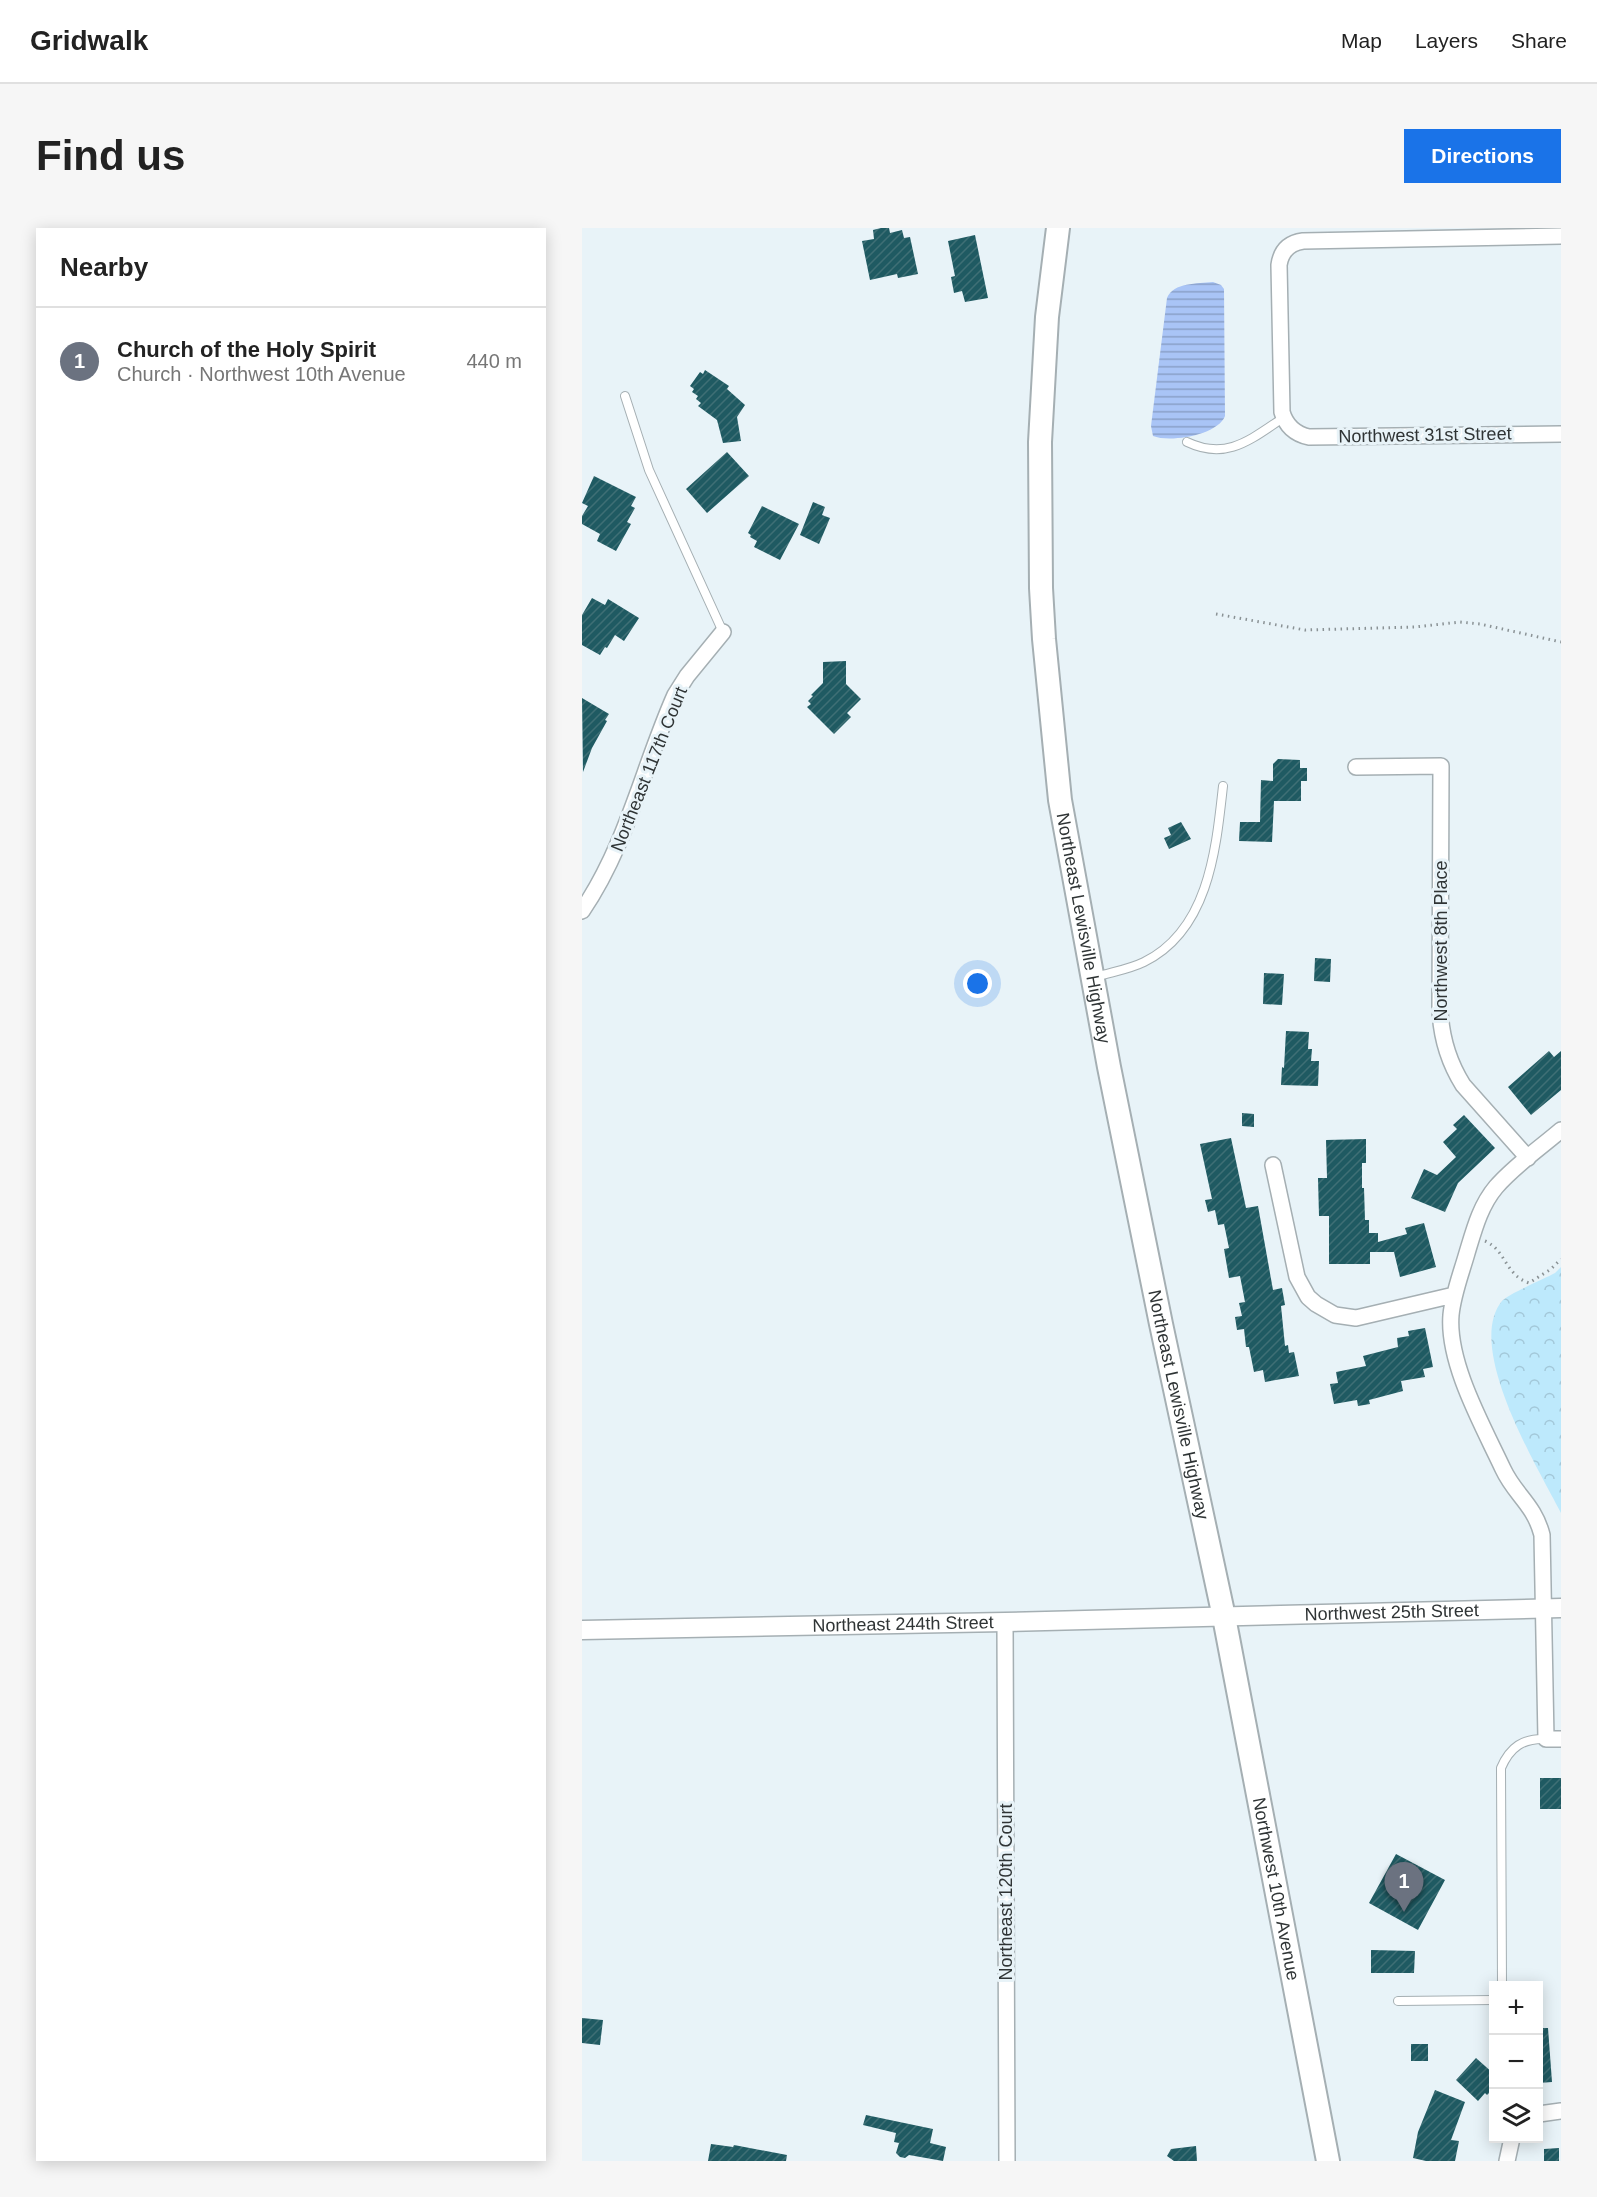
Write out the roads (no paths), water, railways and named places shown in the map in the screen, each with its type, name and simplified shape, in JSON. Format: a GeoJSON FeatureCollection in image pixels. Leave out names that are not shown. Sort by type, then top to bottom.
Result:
{"type":"FeatureCollection","features":[{"type":"Feature","properties":{"kind":"main road","name":"Northeast Lewisville Highway"},"geometry":{"type":"LineString","coordinates":[[1058,228],[1047,317],[1040,442],[1041,598],[1048,694],[1060,800],[1092,979],[1161,1324],[1224,1617]]}},
{"type":"Feature","properties":{"kind":"main road","name":"Northwest 10th Avenue"},"geometry":{"type":"LineString","coordinates":[[1224,1617],[1328,2161]]}},
{"type":"Feature","properties":{"kind":"street"},"geometry":{"type":"LineString","coordinates":[[1287,423],[1280,259],[1291,244],[1303,241],[1481,233],[1561,236]]}},
{"type":"Feature","properties":{"kind":"street","name":"Northwest 31st Street"},"geometry":{"type":"LineString","coordinates":[[1287,423],[1302,436],[1309,437],[1561,434]]}},
{"type":"Feature","properties":{"kind":"street","name":"Northeast 117th Court"},"geometry":{"type":"LineString","coordinates":[[582,911],[603,878],[624,832],[675,695],[687,676],[723,632]]}},
{"type":"Feature","properties":{"kind":"street","name":"Northwest 8th Place"},"geometry":{"type":"LineString","coordinates":[[1356,767],[1441,766],[1440,1009],[1443,1041],[1455,1072],[1463,1085],[1528,1158]]}},
{"type":"Feature","properties":{"kind":"street"},"geometry":{"type":"LineString","coordinates":[[1553,1739],[1552,1608],[1539,1523],[1532,1508],[1517,1492],[1504,1472],[1459,1372],[1451,1333],[1454,1295],[1482,1210],[1489,1197],[1497,1186],[1561,1130]]}},
{"type":"Feature","properties":{"kind":"street"},"geometry":{"type":"LineString","coordinates":[[1273,1165],[1297,1277],[1308,1297],[1326,1311],[1346,1318],[1367,1317],[1454,1295]]}},
{"type":"Feature","properties":{"kind":"street","name":"Northwest 25th Street"},"geometry":{"type":"LineString","coordinates":[[1224,1617],[1552,1608]]}},
{"type":"Feature","properties":{"kind":"street","name":"Northeast 244th Street"},"geometry":{"type":"LineString","coordinates":[[582,1630],[1224,1617]]}},
{"type":"Feature","properties":{"kind":"street","name":"Northeast 120th Court"},"geometry":{"type":"LineString","coordinates":[[1005,1622],[1007,2161]]}},
{"type":"Feature","properties":{"kind":"street"},"geometry":{"type":"LineString","coordinates":[[1543,2113],[1561,2111]]}},
{"type":"Feature","properties":{"kind":"street"},"geometry":{"type":"LineString","coordinates":[[1508,2161],[1511,2143]]}},
{"type":"Feature","properties":{"kind":"lane"},"geometry":{"type":"LineString","coordinates":[[625,396],[649,470],[723,632]]}},
{"type":"Feature","properties":{"kind":"lane"},"geometry":{"type":"LineString","coordinates":[[1187,442],[1198,447],[1225,450],[1241,446],[1287,423]]}},
{"type":"Feature","properties":{"kind":"lane"},"geometry":{"type":"LineString","coordinates":[[1092,979],[1144,962],[1164,950],[1188,924],[1204,890],[1216,848],[1223,786]]}},
{"type":"Feature","properties":{"kind":"lane"},"geometry":{"type":"LineString","coordinates":[[1502,1981],[1501,1768],[1505,1757],[1523,1742],[1534,1739],[1553,1739]]}},
{"type":"Feature","properties":{"kind":"lane"},"geometry":{"type":"LineString","coordinates":[[1398,2001],[1489,2000]]}},
{"type":"Feature","properties":{"kind":"place","name":"Church of the Holy Spirit"},"geometry":{"type":"Point","coordinates":[1404,1912]}}]}
